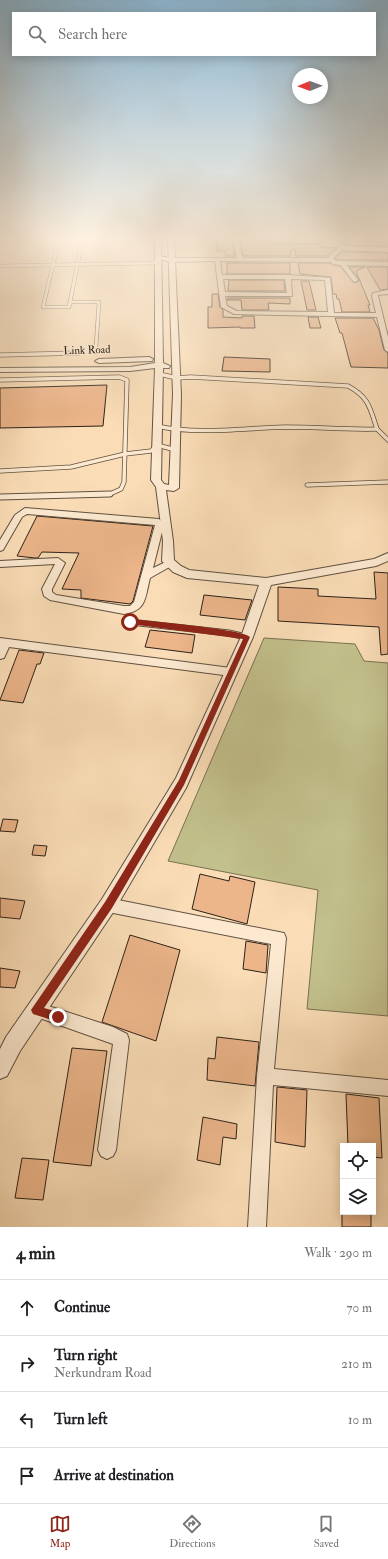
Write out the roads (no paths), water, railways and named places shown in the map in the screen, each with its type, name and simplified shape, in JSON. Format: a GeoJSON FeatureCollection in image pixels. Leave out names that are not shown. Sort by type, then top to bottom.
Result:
{"type":"FeatureCollection","features":[{"type":"Feature","properties":{"kind":"street"},"geometry":{"type":"LineString","coordinates":[[158,296],[159,374],[156,480],[161,487],[168,541],[168,561],[177,570],[187,574],[266,582],[376,562],[388,557]]}},
{"type":"Feature","properties":{"kind":"street"},"geometry":{"type":"LineString","coordinates":[[161,487],[174,488],[177,378],[175,366],[172,296]]}},
{"type":"Feature","properties":{"kind":"street"},"geometry":{"type":"LineString","coordinates":[[223,296],[224,307],[236,313],[379,315]]}},
{"type":"Feature","properties":{"kind":"street"},"geometry":{"type":"LineString","coordinates":[[329,296],[331,315]]}},
{"type":"Feature","properties":{"kind":"street"},"geometry":{"type":"LineString","coordinates":[[375,296],[388,350]]}},
{"type":"Feature","properties":{"kind":"street"},"geometry":{"type":"LineString","coordinates":[[0,370],[130,369],[158,362],[175,366]]}},
{"type":"Feature","properties":{"kind":"street","name":"Link Road"},"geometry":{"type":"LineString","coordinates":[[0,364],[158,362]]}},
{"type":"Feature","properties":{"kind":"street"},"geometry":{"type":"LineString","coordinates":[[0,548],[19,515],[25,511],[156,521],[160,524],[139,603],[133,609],[124,610],[53,598],[47,594],[47,589],[60,563],[55,560],[0,564]]}},
{"type":"Feature","properties":{"kind":"street"},"geometry":{"type":"LineString","coordinates":[[156,541],[168,541]]}},
{"type":"Feature","properties":{"kind":"street"},"geometry":{"type":"LineString","coordinates":[[146,576],[170,563]]}},
{"type":"Feature","properties":{"kind":"street"},"geometry":{"type":"LineString","coordinates":[[0,1069],[13,1044],[108,905],[181,783],[247,637],[266,582]]}},
{"type":"Feature","properties":{"kind":"street"},"geometry":{"type":"LineString","coordinates":[[0,655],[3,642],[231,672]]}},
{"type":"Feature","properties":{"kind":"street"},"geometry":{"type":"LineString","coordinates":[[108,905],[279,938],[265,1076],[257,1227]]}},
{"type":"Feature","properties":{"kind":"street"},"geometry":{"type":"LineString","coordinates":[[36,1010],[113,1035],[121,1040],[107,1150]]}},
{"type":"Feature","properties":{"kind":"street"},"geometry":{"type":"LineString","coordinates":[[265,1076],[388,1088],[388,1094]]}},
{"type":"Feature","properties":{"kind":"lane"},"geometry":{"type":"LineString","coordinates":[[46,296],[43,307],[69,307],[71,296]]}},
{"type":"Feature","properties":{"kind":"lane"},"geometry":{"type":"LineString","coordinates":[[70,302],[99,302],[96,347]]}},
{"type":"Feature","properties":{"kind":"lane"},"geometry":{"type":"LineString","coordinates":[[0,355],[79,353]]}},
{"type":"Feature","properties":{"kind":"lane"},"geometry":{"type":"LineString","coordinates":[[159,374],[177,378],[348,386],[361,392],[367,398],[377,429],[388,440]]}},
{"type":"Feature","properties":{"kind":"lane"},"geometry":{"type":"LineString","coordinates":[[0,380],[119,377],[127,380],[124,482],[121,489],[114,493],[0,497]]}},
{"type":"Feature","properties":{"kind":"lane"},"geometry":{"type":"LineString","coordinates":[[157,426],[176,430],[287,427],[350,430],[377,429]]}},
{"type":"Feature","properties":{"kind":"lane"},"geometry":{"type":"LineString","coordinates":[[0,470],[71,467],[125,454],[151,451],[157,445],[176,450]]}},
{"type":"Feature","properties":{"kind":"lane"},"geometry":{"type":"LineString","coordinates":[[307,485],[388,482]]}},
{"type":"Feature","properties":{"kind":"lane"},"geometry":{"type":"LineString","coordinates":[[130,622],[229,633],[247,637]]}}]}
